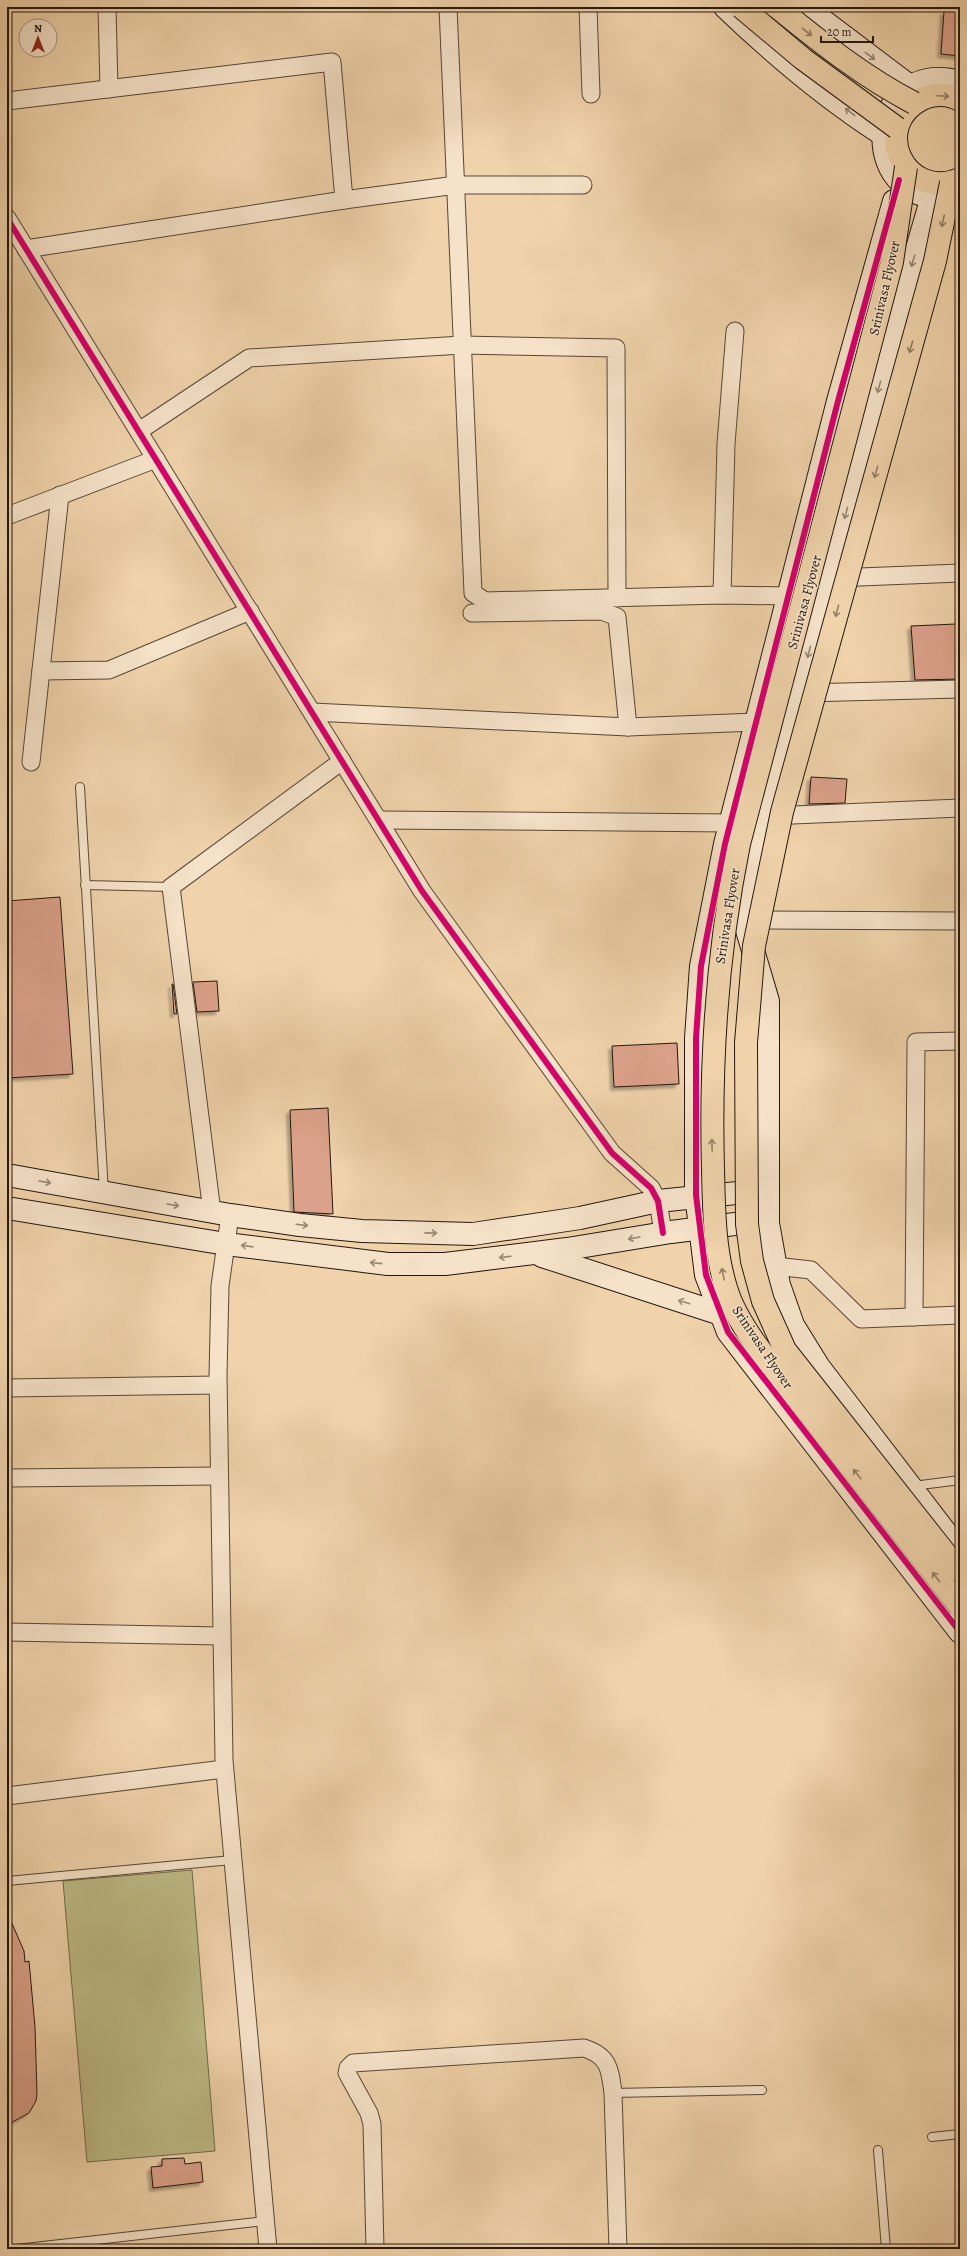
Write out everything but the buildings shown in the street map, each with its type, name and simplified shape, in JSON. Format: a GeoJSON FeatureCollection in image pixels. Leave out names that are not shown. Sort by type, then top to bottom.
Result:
{"type":"FeatureCollection","features":[{"type":"Feature","properties":{"kind":"main road"},"geometry":{"type":"LineString","coordinates":[[741,7],[890,131],[896,144],[903,174],[936,183],[957,185]]}},
{"type":"Feature","properties":{"kind":"main road"},"geometry":{"type":"LineString","coordinates":[[777,7],[818,40],[881,86],[913,95],[926,97],[940,95],[960,100]]}},
{"type":"Feature","properties":{"kind":"main road"},"geometry":{"type":"LineString","coordinates":[[890,131],[903,114],[913,95]]}},
{"type":"Feature","properties":{"kind":"main road","name":"Srinivasa Flyover"},"geometry":{"type":"LineString","coordinates":[[903,174],[892,262],[739,844],[728,900],[715,1012],[711,1098],[715,1230],[727,1291],[738,1316],[772,1365],[960,1608]]}},
{"type":"Feature","properties":{"kind":"main road","name":"Srinivasa Flyover"},"geometry":{"type":"LineString","coordinates":[[957,185],[784,804],[765,888],[754,946],[746,1043],[747,1224],[752,1261],[763,1301],[785,1350],[960,1572]]}},
{"type":"Feature","properties":{"kind":"street"},"geometry":{"type":"LineString","coordinates":[[107,7],[110,89]]}},
{"type":"Feature","properties":{"kind":"street"},"geometry":{"type":"LineString","coordinates":[[448,7],[472,593],[485,601],[722,595],[788,596]]}},
{"type":"Feature","properties":{"kind":"street"},"geometry":{"type":"LineString","coordinates":[[588,7],[591,94]]}},
{"type":"Feature","properties":{"kind":"street"},"geometry":{"type":"LineString","coordinates":[[725,7],[768,48],[858,118],[890,131]]}},
{"type":"Feature","properties":{"kind":"street"},"geometry":{"type":"LineString","coordinates":[[805,7],[913,95],[930,80],[949,79],[960,82]]}},
{"type":"Feature","properties":{"kind":"street"},"geometry":{"type":"LineString","coordinates":[[7,101],[332,62],[344,200]]}},
{"type":"Feature","properties":{"kind":"street"},"geometry":{"type":"LineString","coordinates":[[903,174],[920,194],[932,197],[946,198],[957,185]]}},
{"type":"Feature","properties":{"kind":"street"},"geometry":{"type":"LineString","coordinates":[[903,174],[838,401],[730,823],[701,966],[696,1038],[696,1195],[706,1275],[728,1332],[745,1356],[960,1632]]}},
{"type":"Feature","properties":{"kind":"street"},"geometry":{"type":"LineString","coordinates":[[26,249],[344,200],[456,185],[583,185]]}},
{"type":"Feature","properties":{"kind":"street"},"geometry":{"type":"LineString","coordinates":[[932,197],[904,293],[767,816],[748,891],[744,920],[768,1001],[768,1220],[779,1285],[793,1325],[820,1366],[960,1551]]}},
{"type":"Feature","properties":{"kind":"street"},"geometry":{"type":"LineString","coordinates":[[7,218],[422,891],[612,1154],[651,1188],[658,1200],[662,1233]]}},
{"type":"Feature","properties":{"kind":"street"},"geometry":{"type":"LineString","coordinates":[[722,595],[726,444],[735,331]]}},
{"type":"Feature","properties":{"kind":"street"},"geometry":{"type":"LineString","coordinates":[[139,431],[249,358],[462,345],[616,348],[617,598]]}},
{"type":"Feature","properties":{"kind":"street"},"geometry":{"type":"LineString","coordinates":[[7,516],[156,459]]}},
{"type":"Feature","properties":{"kind":"street"},"geometry":{"type":"LineString","coordinates":[[31,762],[60,495]]}},
{"type":"Feature","properties":{"kind":"street"},"geometry":{"type":"LineString","coordinates":[[829,578],[960,573]]}},
{"type":"Feature","properties":{"kind":"street"},"geometry":{"type":"LineString","coordinates":[[41,671],[109,670],[250,611]]}},
{"type":"Feature","properties":{"kind":"street"},"geometry":{"type":"LineString","coordinates":[[472,613],[602,611],[617,617],[628,727]]}},
{"type":"Feature","properties":{"kind":"street"},"geometry":{"type":"LineString","coordinates":[[799,693],[960,689]]}},
{"type":"Feature","properties":{"kind":"street"},"geometry":{"type":"LineString","coordinates":[[312,712],[628,727],[756,722]]}},
{"type":"Feature","properties":{"kind":"street"},"geometry":{"type":"LineString","coordinates":[[268,2249],[224,1769],[218,1385],[220,1286],[226,1244],[171,886],[342,761]]}},
{"type":"Feature","properties":{"kind":"street"},"geometry":{"type":"LineString","coordinates":[[767,816],[960,808]]}},
{"type":"Feature","properties":{"kind":"street"},"geometry":{"type":"LineString","coordinates":[[378,820],[730,823]]}},
{"type":"Feature","properties":{"kind":"street"},"geometry":{"type":"LineString","coordinates":[[744,920],[960,921]]}},
{"type":"Feature","properties":{"kind":"street"},"geometry":{"type":"LineString","coordinates":[[914,1317],[916,1042],[960,1041]]}},
{"type":"Feature","properties":{"kind":"street"},"geometry":{"type":"LineString","coordinates":[[7,1175],[221,1213],[300,1225],[362,1231],[472,1234],[580,1218],[658,1200],[696,1195],[768,1190]]}},
{"type":"Feature","properties":{"kind":"street"},"geometry":{"type":"LineString","coordinates":[[7,1208],[226,1244],[388,1264],[445,1264],[534,1253],[662,1233],[768,1220]]}},
{"type":"Feature","properties":{"kind":"street"},"geometry":{"type":"LineString","coordinates":[[534,1253],[721,1314]]}},
{"type":"Feature","properties":{"kind":"street"},"geometry":{"type":"LineString","coordinates":[[775,1266],[811,1270],[861,1319],[960,1315]]}},
{"type":"Feature","properties":{"kind":"street"},"geometry":{"type":"LineString","coordinates":[[7,1388],[218,1385]]}},
{"type":"Feature","properties":{"kind":"street"},"geometry":{"type":"LineString","coordinates":[[7,1478],[219,1476]]}},
{"type":"Feature","properties":{"kind":"street"},"geometry":{"type":"LineString","coordinates":[[7,1632],[221,1636]]}},
{"type":"Feature","properties":{"kind":"street"},"geometry":{"type":"LineString","coordinates":[[7,1796],[224,1769]]}},
{"type":"Feature","properties":{"kind":"street"},"geometry":{"type":"LineString","coordinates":[[375,2249],[372,2124],[370,2113],[347,2073],[348,2068],[352,2063],[584,2048],[594,2051],[608,2063],[613,2093],[618,2249]]}},
{"type":"Feature","properties":{"kind":"lane"},"geometry":{"type":"LineString","coordinates":[[80,787],[104,1192]]}},
{"type":"Feature","properties":{"kind":"lane"},"geometry":{"type":"LineString","coordinates":[[86,885],[171,886]]}},
{"type":"Feature","properties":{"kind":"lane"},"geometry":{"type":"LineString","coordinates":[[910,1486],[960,1480]]}},
{"type":"Feature","properties":{"kind":"lane"},"geometry":{"type":"LineString","coordinates":[[7,1881],[232,1860]]}},
{"type":"Feature","properties":{"kind":"lane"},"geometry":{"type":"LineString","coordinates":[[613,2093],[762,2090]]}},
{"type":"Feature","properties":{"kind":"lane"},"geometry":{"type":"LineString","coordinates":[[932,2137],[960,2134]]}},
{"type":"Feature","properties":{"kind":"lane"},"geometry":{"type":"LineString","coordinates":[[878,2150],[886,2249]]}},
{"type":"Feature","properties":{"kind":"lane"},"geometry":{"type":"LineString","coordinates":[[16,2249],[265,2221]]}},
{"type":"Feature","properties":{"kind":"shaded area"},"geometry":{"type":"Polygon","coordinates":[[[192,1870],[215,2151],[87,2162],[63,1881],[192,1870]]]}},
{"type":"Feature","properties":{"kind":"cycle path"},"geometry":{"type":"LineString","coordinates":[[899,180],[838,401],[725,844],[701,966],[696,1038],[696,1195],[706,1275],[728,1332],[960,1632]]}},
{"type":"Feature","properties":{"kind":"cycle path"},"geometry":{"type":"LineString","coordinates":[[7,218],[422,891],[612,1153],[651,1188],[658,1201],[663,1233]]}}]}
